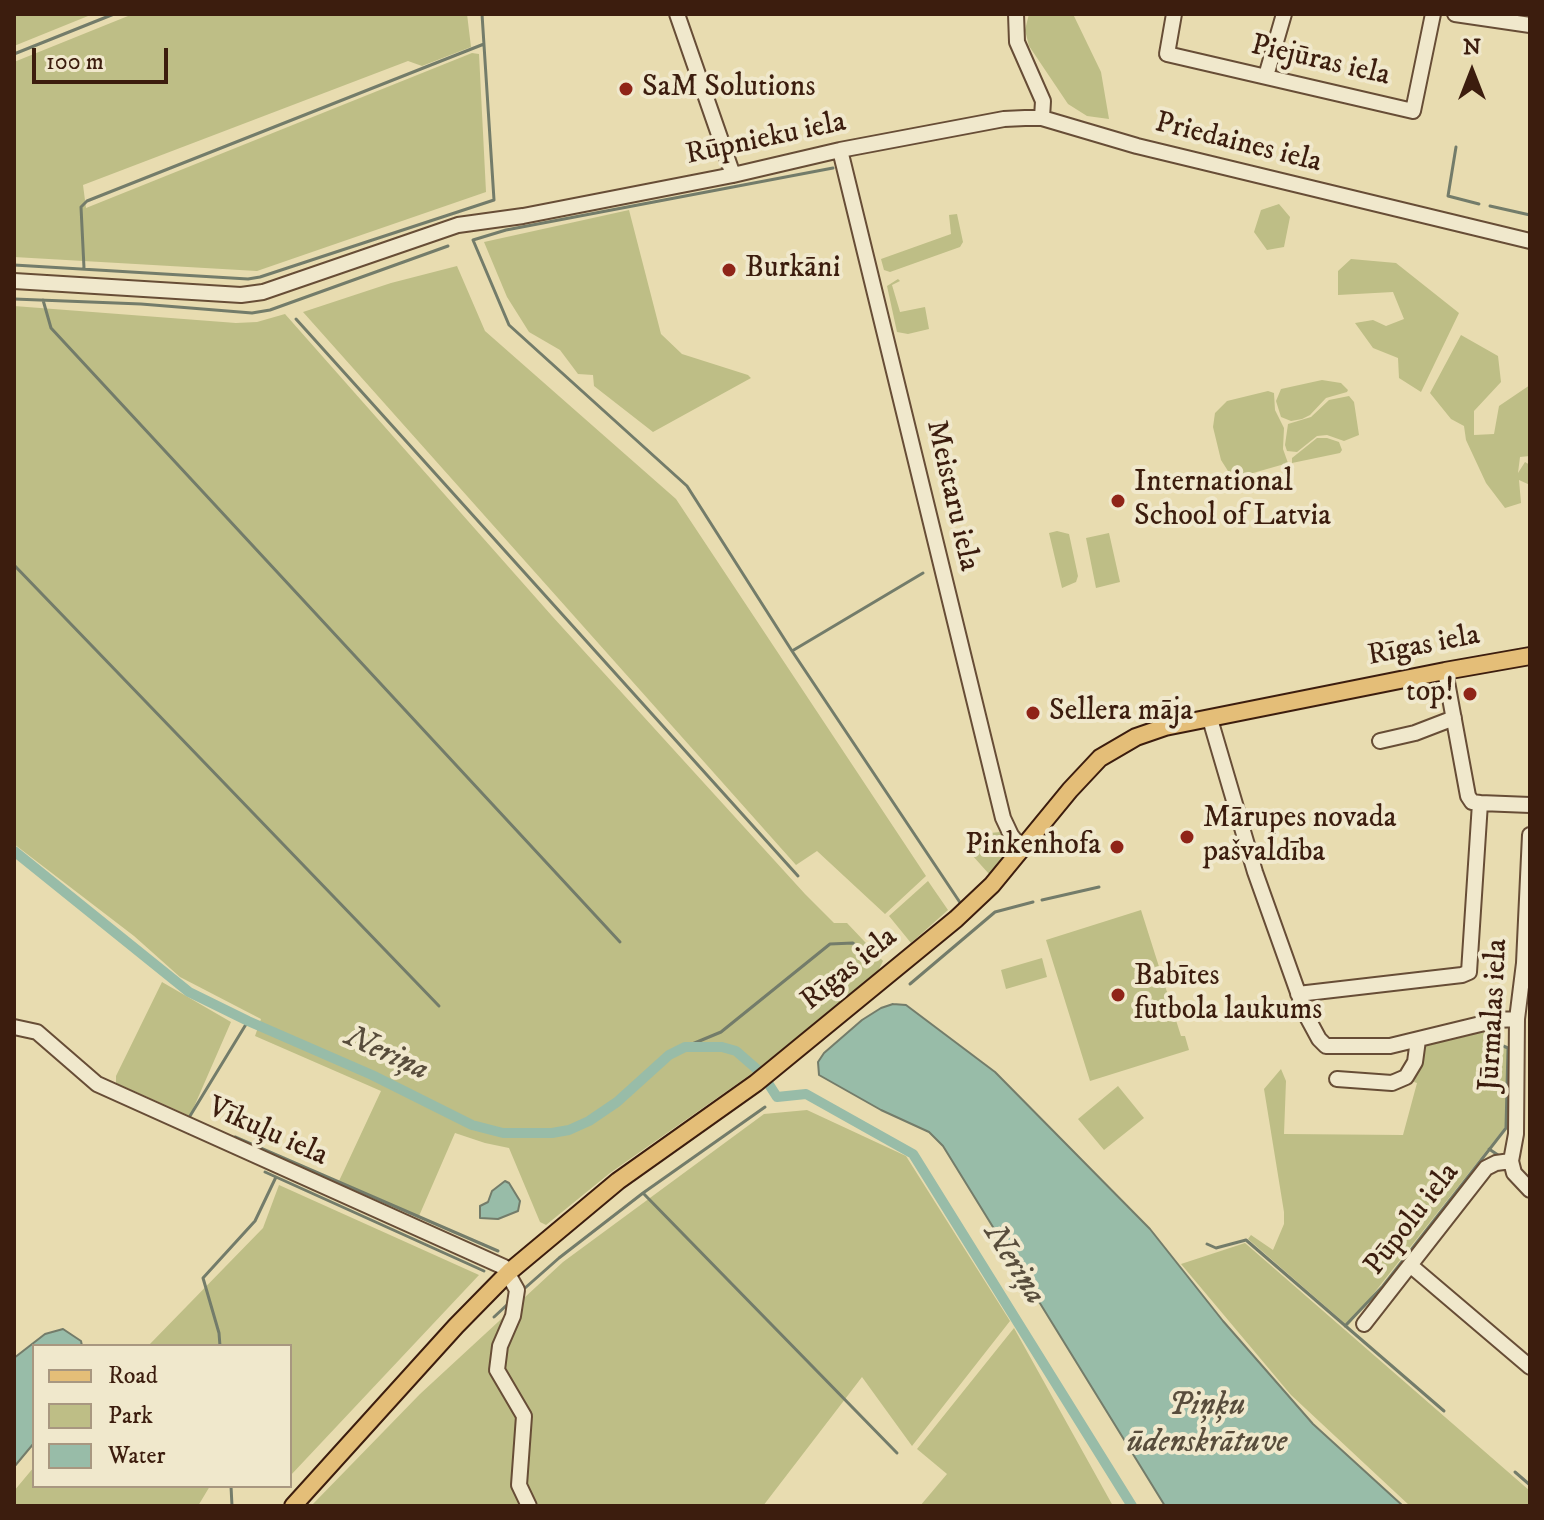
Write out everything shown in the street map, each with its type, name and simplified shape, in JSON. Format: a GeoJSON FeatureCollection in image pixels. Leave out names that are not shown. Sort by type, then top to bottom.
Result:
{"type":"FeatureCollection","features":[{"type":"Feature","properties":{"kind":"main road","name":"Rīgas iela"},"geometry":{"type":"LineString","coordinates":[[293,1506],[509,1272],[618,1181],[756,1083],[956,919],[992,885],[1100,758],[1147,733],[1530,656]]}},
{"type":"Feature","properties":{"kind":"street"},"geometry":{"type":"LineString","coordinates":[[677,14],[733,175]]}},
{"type":"Feature","properties":{"kind":"street"},"geometry":{"type":"LineString","coordinates":[[1016,14],[1017,42],[1043,101],[1042,118]]}},
{"type":"Feature","properties":{"kind":"street","name":"Piejūras iela"},"geometry":{"type":"LineString","coordinates":[[1174,14],[1167,54],[1413,111],[1433,14]]}},
{"type":"Feature","properties":{"kind":"street"},"geometry":{"type":"LineString","coordinates":[[1266,76],[1284,14]]}},
{"type":"Feature","properties":{"kind":"street"},"geometry":{"type":"LineString","coordinates":[[1455,14],[1530,25]]}},
{"type":"Feature","properties":{"kind":"street","name":"Rūpnieku iela"},"geometry":{"type":"LineString","coordinates":[[14,281],[241,295],[263,292],[458,225],[523,216],[1004,119],[1042,118]]}},
{"type":"Feature","properties":{"kind":"street","name":"Priedaines iela"},"geometry":{"type":"LineString","coordinates":[[1042,118],[1150,149],[1530,241]]}},
{"type":"Feature","properties":{"kind":"street","name":"Meistaru iela"},"geometry":{"type":"LineString","coordinates":[[840,150],[1003,818],[1022,849]]}},
{"type":"Feature","properties":{"kind":"street"},"geometry":{"type":"LineString","coordinates":[[1445,671],[1468,796],[1472,802],[1530,805]]}},
{"type":"Feature","properties":{"kind":"street"},"geometry":{"type":"LineString","coordinates":[[1380,741],[1415,733],[1454,718]]}},
{"type":"Feature","properties":{"kind":"street"},"geometry":{"type":"LineString","coordinates":[[1210,719],[1255,872],[1298,994],[1310,1026],[1326,1046],[1390,1046],[1497,1020],[1517,1019]]}},
{"type":"Feature","properties":{"kind":"street"},"geometry":{"type":"LineString","coordinates":[[1298,994],[1469,972],[1480,803]]}},
{"type":"Feature","properties":{"kind":"street","name":"Jūrmalas iela"},"geometry":{"type":"LineString","coordinates":[[1511,1161],[1516,1134],[1517,1019],[1526,1001],[1530,835]]}},
{"type":"Feature","properties":{"kind":"street","name":"Vīkuļu iela"},"geometry":{"type":"LineString","coordinates":[[14,1027],[37,1032],[97,1084],[271,1164],[494,1260],[509,1272]]}},
{"type":"Feature","properties":{"kind":"street"},"geometry":{"type":"LineString","coordinates":[[1337,1079],[1392,1083],[1406,1077],[1415,1062],[1418,1040]]}},
{"type":"Feature","properties":{"kind":"street"},"geometry":{"type":"LineString","coordinates":[[1511,1161],[1514,1173],[1530,1190]]}},
{"type":"Feature","properties":{"kind":"street","name":"Pūpolu iela"},"geometry":{"type":"LineString","coordinates":[[1364,1324],[1486,1168],[1511,1161]]}},
{"type":"Feature","properties":{"kind":"street"},"geometry":{"type":"LineString","coordinates":[[1410,1265],[1530,1367]]}},
{"type":"Feature","properties":{"kind":"street"},"geometry":{"type":"LineString","coordinates":[[509,1272],[517,1290],[513,1316],[500,1346],[497,1370],[524,1416],[519,1485],[529,1506]]}},
{"type":"Feature","properties":{"kind":"green space"},"geometry":{"type":"Polygon","coordinates":[[[14,14],[93,14],[14,46],[14,14]]]}},
{"type":"Feature","properties":{"kind":"green space"},"geometry":{"type":"Polygon","coordinates":[[[133,14],[467,14],[471,47],[422,66],[408,61],[83,185],[86,208],[472,53],[479,54],[486,192],[257,271],[14,257],[14,62],[133,14]]]}},
{"type":"Feature","properties":{"kind":"green space"},"geometry":{"type":"Polygon","coordinates":[[[1029,14],[1073,14],[1101,72],[1109,119],[1087,116],[1068,104],[1029,46],[1025,30],[1029,14]]]}},
{"type":"Feature","properties":{"kind":"green space"},"geometry":{"type":"Polygon","coordinates":[[[1279,204],[1290,217],[1284,247],[1267,250],[1254,232],[1261,210],[1279,204]]]}},
{"type":"Feature","properties":{"kind":"green space"},"geometry":{"type":"Polygon","coordinates":[[[629,210],[661,334],[682,354],[751,378],[653,432],[594,386],[593,375],[578,374],[560,350],[529,332],[507,297],[484,242],[629,210]]]}},
{"type":"Feature","properties":{"kind":"green space"},"geometry":{"type":"Polygon","coordinates":[[[957,214],[963,242],[960,247],[890,272],[884,270],[881,259],[951,234],[949,215],[957,214]]]}},
{"type":"Feature","properties":{"kind":"green space"},"geometry":{"type":"Polygon","coordinates":[[[1351,259],[1396,263],[1459,313],[1421,392],[1399,378],[1398,358],[1373,348],[1355,323],[1373,320],[1386,326],[1404,319],[1393,292],[1338,295],[1338,271],[1351,259]]]}},
{"type":"Feature","properties":{"kind":"green space"},"geometry":{"type":"Polygon","coordinates":[[[457,266],[485,331],[676,499],[926,876],[885,914],[817,851],[796,865],[303,312],[391,283],[457,266]]]}},
{"type":"Feature","properties":{"kind":"green space"},"geometry":{"type":"Polygon","coordinates":[[[898,279],[900,281],[892,285],[900,312],[925,307],[929,329],[908,334],[897,332],[887,286],[898,279]]]}},
{"type":"Feature","properties":{"kind":"green space"},"geometry":{"type":"Polygon","coordinates":[[[14,306],[236,323],[257,322],[285,314],[552,616],[805,894],[834,923],[847,923],[883,961],[878,971],[754,1072],[610,1173],[546,1225],[540,1222],[509,1148],[455,1133],[419,1216],[339,1181],[381,1091],[255,1036],[261,1019],[180,977],[134,936],[14,844],[14,306]]]}},
{"type":"Feature","properties":{"kind":"green space"},"geometry":{"type":"Polygon","coordinates":[[[1461,335],[1498,356],[1501,382],[1474,411],[1474,435],[1494,434],[1499,406],[1530,385],[1530,456],[1520,457],[1518,473],[1525,462],[1530,465],[1530,485],[1519,480],[1521,503],[1505,508],[1486,483],[1466,440],[1464,426],[1451,419],[1430,393],[1461,335]]]}},
{"type":"Feature","properties":{"kind":"green space"},"geometry":{"type":"Polygon","coordinates":[[[1322,380],[1341,383],[1348,390],[1326,398],[1302,419],[1291,421],[1281,417],[1276,401],[1281,389],[1322,380]]]}},
{"type":"Feature","properties":{"kind":"green space"},"geometry":{"type":"Polygon","coordinates":[[[1268,391],[1274,393],[1275,410],[1284,428],[1283,449],[1288,463],[1246,475],[1228,471],[1221,460],[1213,427],[1215,413],[1227,401],[1268,391]]]}},
{"type":"Feature","properties":{"kind":"green space"},"geometry":{"type":"Polygon","coordinates":[[[1349,396],[1354,402],[1359,435],[1344,441],[1327,435],[1317,436],[1297,452],[1287,451],[1288,424],[1311,417],[1329,400],[1349,396]]]}},
{"type":"Feature","properties":{"kind":"green space"},"geometry":{"type":"Polygon","coordinates":[[[1317,438],[1339,442],[1342,450],[1340,453],[1292,463],[1292,458],[1317,438]]]}},
{"type":"Feature","properties":{"kind":"green space"},"geometry":{"type":"Polygon","coordinates":[[[1049,533],[1069,534],[1078,576],[1076,582],[1062,588],[1049,533]]]}},
{"type":"Feature","properties":{"kind":"green space"},"geometry":{"type":"Polygon","coordinates":[[[1109,533],[1120,582],[1096,588],[1086,538],[1109,533]]]}},
{"type":"Feature","properties":{"kind":"green space"},"geometry":{"type":"Polygon","coordinates":[[[1000,832],[1006,837],[1002,859],[989,874],[972,855],[973,844],[990,833],[1000,832]]]}},
{"type":"Feature","properties":{"kind":"green space"},"geometry":{"type":"Polygon","coordinates":[[[928,881],[948,910],[911,943],[889,916],[928,881]]]}},
{"type":"Feature","properties":{"kind":"green space","name":"Babītes futbola laukums"},"geometry":{"type":"Polygon","coordinates":[[[1141,910],[1181,1036],[1185,1036],[1189,1050],[1090,1081],[1046,940],[1141,910]]]}},
{"type":"Feature","properties":{"kind":"green space"},"geometry":{"type":"Polygon","coordinates":[[[1042,958],[1047,977],[1006,989],[1001,970],[1042,958]]]}},
{"type":"Feature","properties":{"kind":"green space"},"geometry":{"type":"Polygon","coordinates":[[[162,982],[231,1022],[190,1116],[116,1083],[116,1076],[162,982]]]}},
{"type":"Feature","properties":{"kind":"green space"},"geometry":{"type":"Polygon","coordinates":[[[1492,1030],[1509,1051],[1505,1127],[1348,1326],[1248,1239],[1251,1235],[1273,1250],[1284,1224],[1264,1089],[1281,1069],[1286,1081],[1284,1134],[1403,1135],[1417,1083],[1414,1082],[1422,1046],[1492,1030]]]}},
{"type":"Feature","properties":{"kind":"green space"},"geometry":{"type":"Polygon","coordinates":[[[1118,1086],[1144,1118],[1104,1150],[1078,1119],[1118,1086]]]}},
{"type":"Feature","properties":{"kind":"green space"},"geometry":{"type":"Polygon","coordinates":[[[807,1110],[906,1156],[1010,1321],[912,1446],[862,1377],[763,1506],[312,1505],[420,1394],[563,1262],[764,1114],[807,1110]]]}},
{"type":"Feature","properties":{"kind":"green space"},"geometry":{"type":"Polygon","coordinates":[[[279,1185],[479,1275],[292,1474],[292,1344],[150,1344],[263,1228],[279,1185]]]}},
{"type":"Feature","properties":{"kind":"green space"},"geometry":{"type":"Polygon","coordinates":[[[1245,1243],[1530,1491],[1530,1506],[1410,1506],[1291,1395],[1181,1264],[1245,1243]]]}},
{"type":"Feature","properties":{"kind":"green space"},"geometry":{"type":"Polygon","coordinates":[[[1014,1328],[1113,1506],[920,1506],[947,1474],[917,1449],[1014,1328]]]}},
{"type":"Feature","properties":{"kind":"green space"},"geometry":{"type":"Polygon","coordinates":[[[32,1469],[32,1488],[209,1488],[198,1506],[14,1506],[14,1491],[32,1469]]]}},
{"type":"Feature","properties":{"kind":"water","name":"Piņķu ūdenskrātuve"},"geometry":{"type":"Polygon","coordinates":[[[893,1004],[906,1005],[995,1072],[1150,1229],[1223,1321],[1313,1424],[1403,1506],[1165,1506],[943,1146],[929,1132],[881,1110],[819,1075],[818,1062],[824,1053],[862,1020],[893,1004]]]}},
{"type":"Feature","properties":{"kind":"water"},"geometry":{"type":"Polygon","coordinates":[[[505,1181],[520,1201],[518,1211],[498,1219],[480,1218],[480,1206],[488,1202],[492,1191],[505,1181]]]}},
{"type":"Feature","properties":{"kind":"water"},"geometry":{"type":"Polygon","coordinates":[[[63,1329],[82,1344],[32,1344],[45,1334],[63,1329]]]}},
{"type":"Feature","properties":{"kind":"water"},"geometry":{"type":"Polygon","coordinates":[[[32,1344],[32,1445],[14,1467],[14,1358],[32,1344]]]}},
{"type":"Feature","properties":{"kind":"waterway"},"geometry":{"type":"LineString","coordinates":[[14,54],[114,14]]}},
{"type":"Feature","properties":{"kind":"waterway"},"geometry":{"type":"LineString","coordinates":[[14,265],[248,279],[494,200],[482,14]]}},
{"type":"Feature","properties":{"kind":"waterway"},"geometry":{"type":"LineString","coordinates":[[84,268],[81,207],[87,201],[484,44]]}},
{"type":"Feature","properties":{"kind":"waterway"},"geometry":{"type":"LineString","coordinates":[[1456,147],[1448,196],[1479,204]]}},
{"type":"Feature","properties":{"kind":"waterway"},"geometry":{"type":"LineString","coordinates":[[833,168],[506,230],[473,240],[509,325],[687,486],[792,651],[961,904]]}},
{"type":"Feature","properties":{"kind":"waterway"},"geometry":{"type":"LineString","coordinates":[[1490,206],[1530,215]]}},
{"type":"Feature","properties":{"kind":"waterway"},"geometry":{"type":"LineString","coordinates":[[14,299],[141,304],[252,313],[270,310],[448,246]]}},
{"type":"Feature","properties":{"kind":"waterway"},"geometry":{"type":"LineString","coordinates":[[43,300],[51,328],[620,942]]}},
{"type":"Feature","properties":{"kind":"waterway"},"geometry":{"type":"LineString","coordinates":[[296,319],[798,876]]}},
{"type":"Feature","properties":{"kind":"waterway"},"geometry":{"type":"LineString","coordinates":[[14,565],[439,1006]]}},
{"type":"Feature","properties":{"kind":"waterway"},"geometry":{"type":"LineString","coordinates":[[792,651],[923,573]]}},
{"type":"Feature","properties":{"kind":"waterway","name":"Neriņa"},"geometry":{"type":"LineString","coordinates":[[14,851],[189,992],[372,1075],[472,1125],[503,1133],[569,1130],[617,1102],[669,1055],[685,1047],[722,1047],[736,1051],[759,1071]]}},
{"type":"Feature","properties":{"kind":"waterway"},"geometry":{"type":"LineString","coordinates":[[1042,900],[1099,887]]}},
{"type":"Feature","properties":{"kind":"waterway"},"geometry":{"type":"LineString","coordinates":[[910,984],[995,912],[1033,902]]}},
{"type":"Feature","properties":{"kind":"waterway"},"geometry":{"type":"LineString","coordinates":[[685,1047],[721,1032],[830,944],[853,943],[872,960]]}},
{"type":"Feature","properties":{"kind":"waterway"},"geometry":{"type":"LineString","coordinates":[[190,1116],[248,1021]]}},
{"type":"Feature","properties":{"kind":"waterway"},"geometry":{"type":"LineString","coordinates":[[1345,1326],[1383,1286],[1506,1128],[1508,1048],[1489,1040]]}},
{"type":"Feature","properties":{"kind":"waterway","name":"Neriņa"},"geometry":{"type":"LineString","coordinates":[[768,1083],[777,1097],[806,1094],[913,1154],[1132,1506]]}},
{"type":"Feature","properties":{"kind":"waterway"},"geometry":{"type":"LineString","coordinates":[[525,1288],[643,1193],[765,1107]]}},
{"type":"Feature","properties":{"kind":"waterway"},"geometry":{"type":"LineString","coordinates":[[235,1137],[498,1251]]}},
{"type":"Feature","properties":{"kind":"waterway"},"geometry":{"type":"LineString","coordinates":[[1489,1149],[1498,1155]]}},
{"type":"Feature","properties":{"kind":"waterway"},"geometry":{"type":"LineString","coordinates":[[265,1172],[484,1271]]}},
{"type":"Feature","properties":{"kind":"waterway"},"geometry":{"type":"LineString","coordinates":[[220,1344],[203,1278],[255,1221],[276,1177]]}},
{"type":"Feature","properties":{"kind":"waterway"},"geometry":{"type":"LineString","coordinates":[[643,1193],[897,1453]]}},
{"type":"Feature","properties":{"kind":"waterway"},"geometry":{"type":"LineString","coordinates":[[1207,1244],[1216,1248],[1246,1240],[1444,1411]]}},
{"type":"Feature","properties":{"kind":"waterway"},"geometry":{"type":"LineString","coordinates":[[494,1317],[509,1303]]}},
{"type":"Feature","properties":{"kind":"waterway"},"geometry":{"type":"LineString","coordinates":[[1515,1472],[1530,1485]]}},
{"type":"Feature","properties":{"kind":"waterway"},"geometry":{"type":"LineString","coordinates":[[231,1488],[232,1506]]}},
{"type":"Feature","properties":{"kind":"place","name":"SaM Solutions"},"geometry":{"type":"Point","coordinates":[626,89]}},
{"type":"Feature","properties":{"kind":"place","name":"Burkāni"},"geometry":{"type":"Point","coordinates":[729,270]}},
{"type":"Feature","properties":{"kind":"place","name":"International School of Latvia"},"geometry":{"type":"Point","coordinates":[1118,501]}},
{"type":"Feature","properties":{"kind":"place","name":"top!"},"geometry":{"type":"Point","coordinates":[1470,694]}},
{"type":"Feature","properties":{"kind":"place","name":"Sellera māja"},"geometry":{"type":"Point","coordinates":[1033,713]}},
{"type":"Feature","properties":{"kind":"place","name":"Mārupes novada pašvaldība"},"geometry":{"type":"Point","coordinates":[1187,837]}},
{"type":"Feature","properties":{"kind":"place","name":"Pinkenhofa"},"geometry":{"type":"Point","coordinates":[1117,847]}},
{"type":"Feature","properties":{"kind":"place","name":"Babītes futbola laukums"},"geometry":{"type":"Point","coordinates":[1118,995]}}]}
